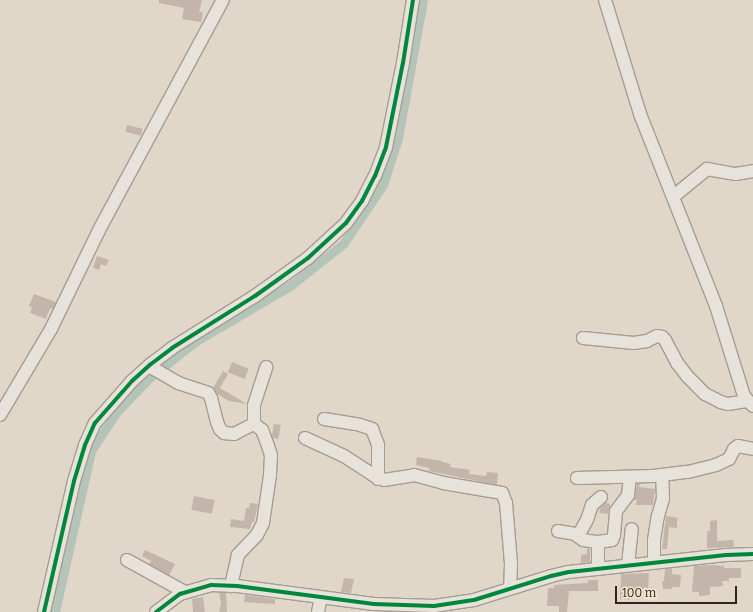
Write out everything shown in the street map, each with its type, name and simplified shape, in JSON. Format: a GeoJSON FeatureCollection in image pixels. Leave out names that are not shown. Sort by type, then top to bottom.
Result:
{"type":"FeatureCollection","features":[{"type":"Feature","properties":{"kind":"street"},"geometry":{"type":"LineString","coordinates":[[0,415],[51,329],[99,230],[223,0]]}},
{"type":"Feature","properties":{"kind":"street"},"geometry":{"type":"LineString","coordinates":[[44,612],[74,481],[91,430],[110,404],[172,348],[255,296],[308,258],[354,213],[375,176],[386,147],[404,62],[413,0]]}},
{"type":"Feature","properties":{"kind":"street"},"geometry":{"type":"LineString","coordinates":[[582,338],[634,343],[647,341],[657,336],[662,337],[666,340],[686,376],[705,394],[728,404],[751,404],[739,381],[716,306],[674,196],[640,114],[605,0]]}},
{"type":"Feature","properties":{"kind":"street"},"geometry":{"type":"LineString","coordinates":[[674,196],[708,169],[736,174],[753,171]]}},
{"type":"Feature","properties":{"kind":"street"},"geometry":{"type":"LineString","coordinates":[[151,367],[178,383],[208,393],[211,398],[217,422],[220,429],[224,433],[234,434],[254,424]]}},
{"type":"Feature","properties":{"kind":"street"},"geometry":{"type":"LineString","coordinates":[[254,424],[254,405],[266,367]]}},
{"type":"Feature","properties":{"kind":"street"},"geometry":{"type":"LineString","coordinates":[[324,419],[360,424],[372,429],[378,445],[378,478]]}},
{"type":"Feature","properties":{"kind":"street"},"geometry":{"type":"LineString","coordinates":[[231,586],[238,556],[260,530],[269,485],[271,461],[268,446],[262,430],[254,424]]}},
{"type":"Feature","properties":{"kind":"street"},"geometry":{"type":"LineString","coordinates":[[305,438],[344,456],[378,478],[389,480],[414,475],[443,483],[502,493],[506,503],[511,564],[510,588]]}},
{"type":"Feature","properties":{"kind":"street"},"geometry":{"type":"LineString","coordinates":[[578,478],[630,477],[688,472],[716,465],[729,459],[734,449],[738,446],[753,449]]}},
{"type":"Feature","properties":{"kind":"street"},"geometry":{"type":"LineString","coordinates":[[654,562],[654,540],[658,516],[663,499],[662,475]]}},
{"type":"Feature","properties":{"kind":"street"},"geometry":{"type":"LineString","coordinates":[[558,531],[578,536],[583,540],[598,542],[609,541],[614,538],[616,511],[628,495],[630,477]]}},
{"type":"Feature","properties":{"kind":"street"},"geometry":{"type":"LineString","coordinates":[[578,536],[587,520],[592,505],[601,497]]}},
{"type":"Feature","properties":{"kind":"street"},"geometry":{"type":"LineString","coordinates":[[628,565],[632,530]]}},
{"type":"Feature","properties":{"kind":"street"},"geometry":{"type":"LineString","coordinates":[[598,542],[598,569]]}},
{"type":"Feature","properties":{"kind":"street"},"geometry":{"type":"LineString","coordinates":[[156,612],[172,599],[185,592],[211,585],[231,586],[410,609],[456,604],[474,600],[551,576],[654,562],[753,554]]}},
{"type":"Feature","properties":{"kind":"street"},"geometry":{"type":"LineString","coordinates":[[127,560],[185,592]]}},
{"type":"Feature","properties":{"kind":"street"},"geometry":{"type":"LineString","coordinates":[[318,612],[321,597]]}},
{"type":"Feature","properties":{"kind":"building"},"geometry":{"type":"Polygon","coordinates":[[[159,0],[202,0],[199,12],[203,12],[201,22],[182,19],[184,8],[159,3],[159,0]]]}},
{"type":"Feature","properties":{"kind":"building"},"geometry":{"type":"Polygon","coordinates":[[[127,125],[143,129],[141,136],[125,132],[127,125]]]}},
{"type":"Feature","properties":{"kind":"building"},"geometry":{"type":"Polygon","coordinates":[[[97,256],[109,260],[106,266],[101,264],[99,270],[93,268],[97,256]]]}},
{"type":"Feature","properties":{"kind":"building"},"geometry":{"type":"Polygon","coordinates":[[[34,294],[56,302],[53,309],[50,308],[46,319],[30,313],[32,307],[29,306],[34,294]]]}},
{"type":"Feature","properties":{"kind":"building"},"geometry":{"type":"Polygon","coordinates":[[[232,362],[249,369],[245,379],[228,372],[232,362]]]}},
{"type":"Feature","properties":{"kind":"building"},"geometry":{"type":"Polygon","coordinates":[[[223,371],[228,374],[220,388],[247,404],[229,401],[217,394],[213,388],[223,371]]]}},
{"type":"Feature","properties":{"kind":"building"},"geometry":{"type":"Polygon","coordinates":[[[274,424],[281,425],[278,439],[273,438],[272,435],[274,424]]]}},
{"type":"Feature","properties":{"kind":"building"},"geometry":{"type":"Polygon","coordinates":[[[417,457],[442,461],[451,464],[450,467],[470,470],[469,474],[486,476],[487,472],[498,473],[497,485],[429,471],[429,468],[416,465],[417,457]]]}},
{"type":"Feature","properties":{"kind":"building"},"geometry":{"type":"Polygon","coordinates":[[[637,484],[640,484],[639,487],[655,489],[653,505],[636,505],[637,500],[634,500],[637,484]]]}},
{"type":"Feature","properties":{"kind":"building"},"geometry":{"type":"Polygon","coordinates":[[[194,496],[215,500],[212,514],[191,510],[194,496]]]}},
{"type":"Feature","properties":{"kind":"building"},"geometry":{"type":"Polygon","coordinates":[[[250,503],[258,504],[254,522],[252,522],[250,529],[230,527],[231,519],[244,521],[246,508],[249,508],[250,503]]]}},
{"type":"Feature","properties":{"kind":"building"},"geometry":{"type":"Polygon","coordinates":[[[605,503],[610,504],[608,514],[599,513],[600,508],[605,503]]]}},
{"type":"Feature","properties":{"kind":"building"},"geometry":{"type":"Polygon","coordinates":[[[666,516],[678,518],[677,528],[669,527],[667,549],[662,549],[666,516]]]}},
{"type":"Feature","properties":{"kind":"building"},"geometry":{"type":"Polygon","coordinates":[[[717,520],[717,541],[733,540],[734,547],[707,548],[707,531],[710,531],[710,521],[717,520]]]}},
{"type":"Feature","properties":{"kind":"building"},"geometry":{"type":"Polygon","coordinates":[[[587,548],[590,549],[590,562],[581,563],[581,555],[587,554],[587,548]]]}},
{"type":"Feature","properties":{"kind":"building"},"geometry":{"type":"Polygon","coordinates":[[[145,550],[175,564],[169,575],[149,564],[151,561],[142,556],[145,550]]]}},
{"type":"Feature","properties":{"kind":"building"},"geometry":{"type":"Polygon","coordinates":[[[694,566],[724,566],[724,568],[741,568],[741,578],[729,578],[729,581],[722,581],[723,586],[710,587],[710,595],[699,596],[699,592],[692,592],[694,566]]]}},
{"type":"Feature","properties":{"kind":"building"},"geometry":{"type":"Polygon","coordinates":[[[672,568],[672,574],[681,575],[680,587],[663,589],[662,581],[664,581],[665,569],[672,568]]]}},
{"type":"Feature","properties":{"kind":"building"},"geometry":{"type":"Polygon","coordinates":[[[649,573],[648,589],[629,589],[629,600],[620,599],[621,574],[649,573]]]}},
{"type":"Feature","properties":{"kind":"building"},"geometry":{"type":"Polygon","coordinates":[[[344,578],[354,579],[351,593],[341,592],[344,578]]]}},
{"type":"Feature","properties":{"kind":"building"},"geometry":{"type":"Polygon","coordinates":[[[588,580],[598,580],[598,591],[569,591],[567,612],[559,612],[559,606],[547,606],[548,588],[554,588],[554,585],[588,583],[588,580]]]}},
{"type":"Feature","properties":{"kind":"building"},"geometry":{"type":"Polygon","coordinates":[[[219,593],[226,593],[227,612],[219,612],[221,603],[219,593]]]}},
{"type":"Feature","properties":{"kind":"building"},"geometry":{"type":"Polygon","coordinates":[[[245,595],[275,599],[275,604],[244,602],[245,595]]]}},
{"type":"Feature","properties":{"kind":"building"},"geometry":{"type":"Polygon","coordinates":[[[203,597],[205,612],[193,612],[192,599],[203,597]]]}},
{"type":"Feature","properties":{"kind":"waterway"},"geometry":{"type":"LineString","coordinates":[[55,612],[91,451],[116,413],[148,379],[196,341],[290,286],[343,244],[383,185],[398,138],[423,0]]}},
{"type":"Feature","properties":{"kind":"cycle path"},"geometry":{"type":"LineString","coordinates":[[44,612],[74,481],[85,445],[95,423],[132,381],[151,364],[172,348],[255,296],[308,258],[346,223],[362,201],[375,176],[386,147],[403,63],[413,0]]}},
{"type":"Feature","properties":{"kind":"cycle path"},"geometry":{"type":"LineString","coordinates":[[156,612],[180,594],[211,585],[237,586],[374,604],[434,606],[474,600],[551,576],[569,572],[726,555],[753,554]]}}]}
